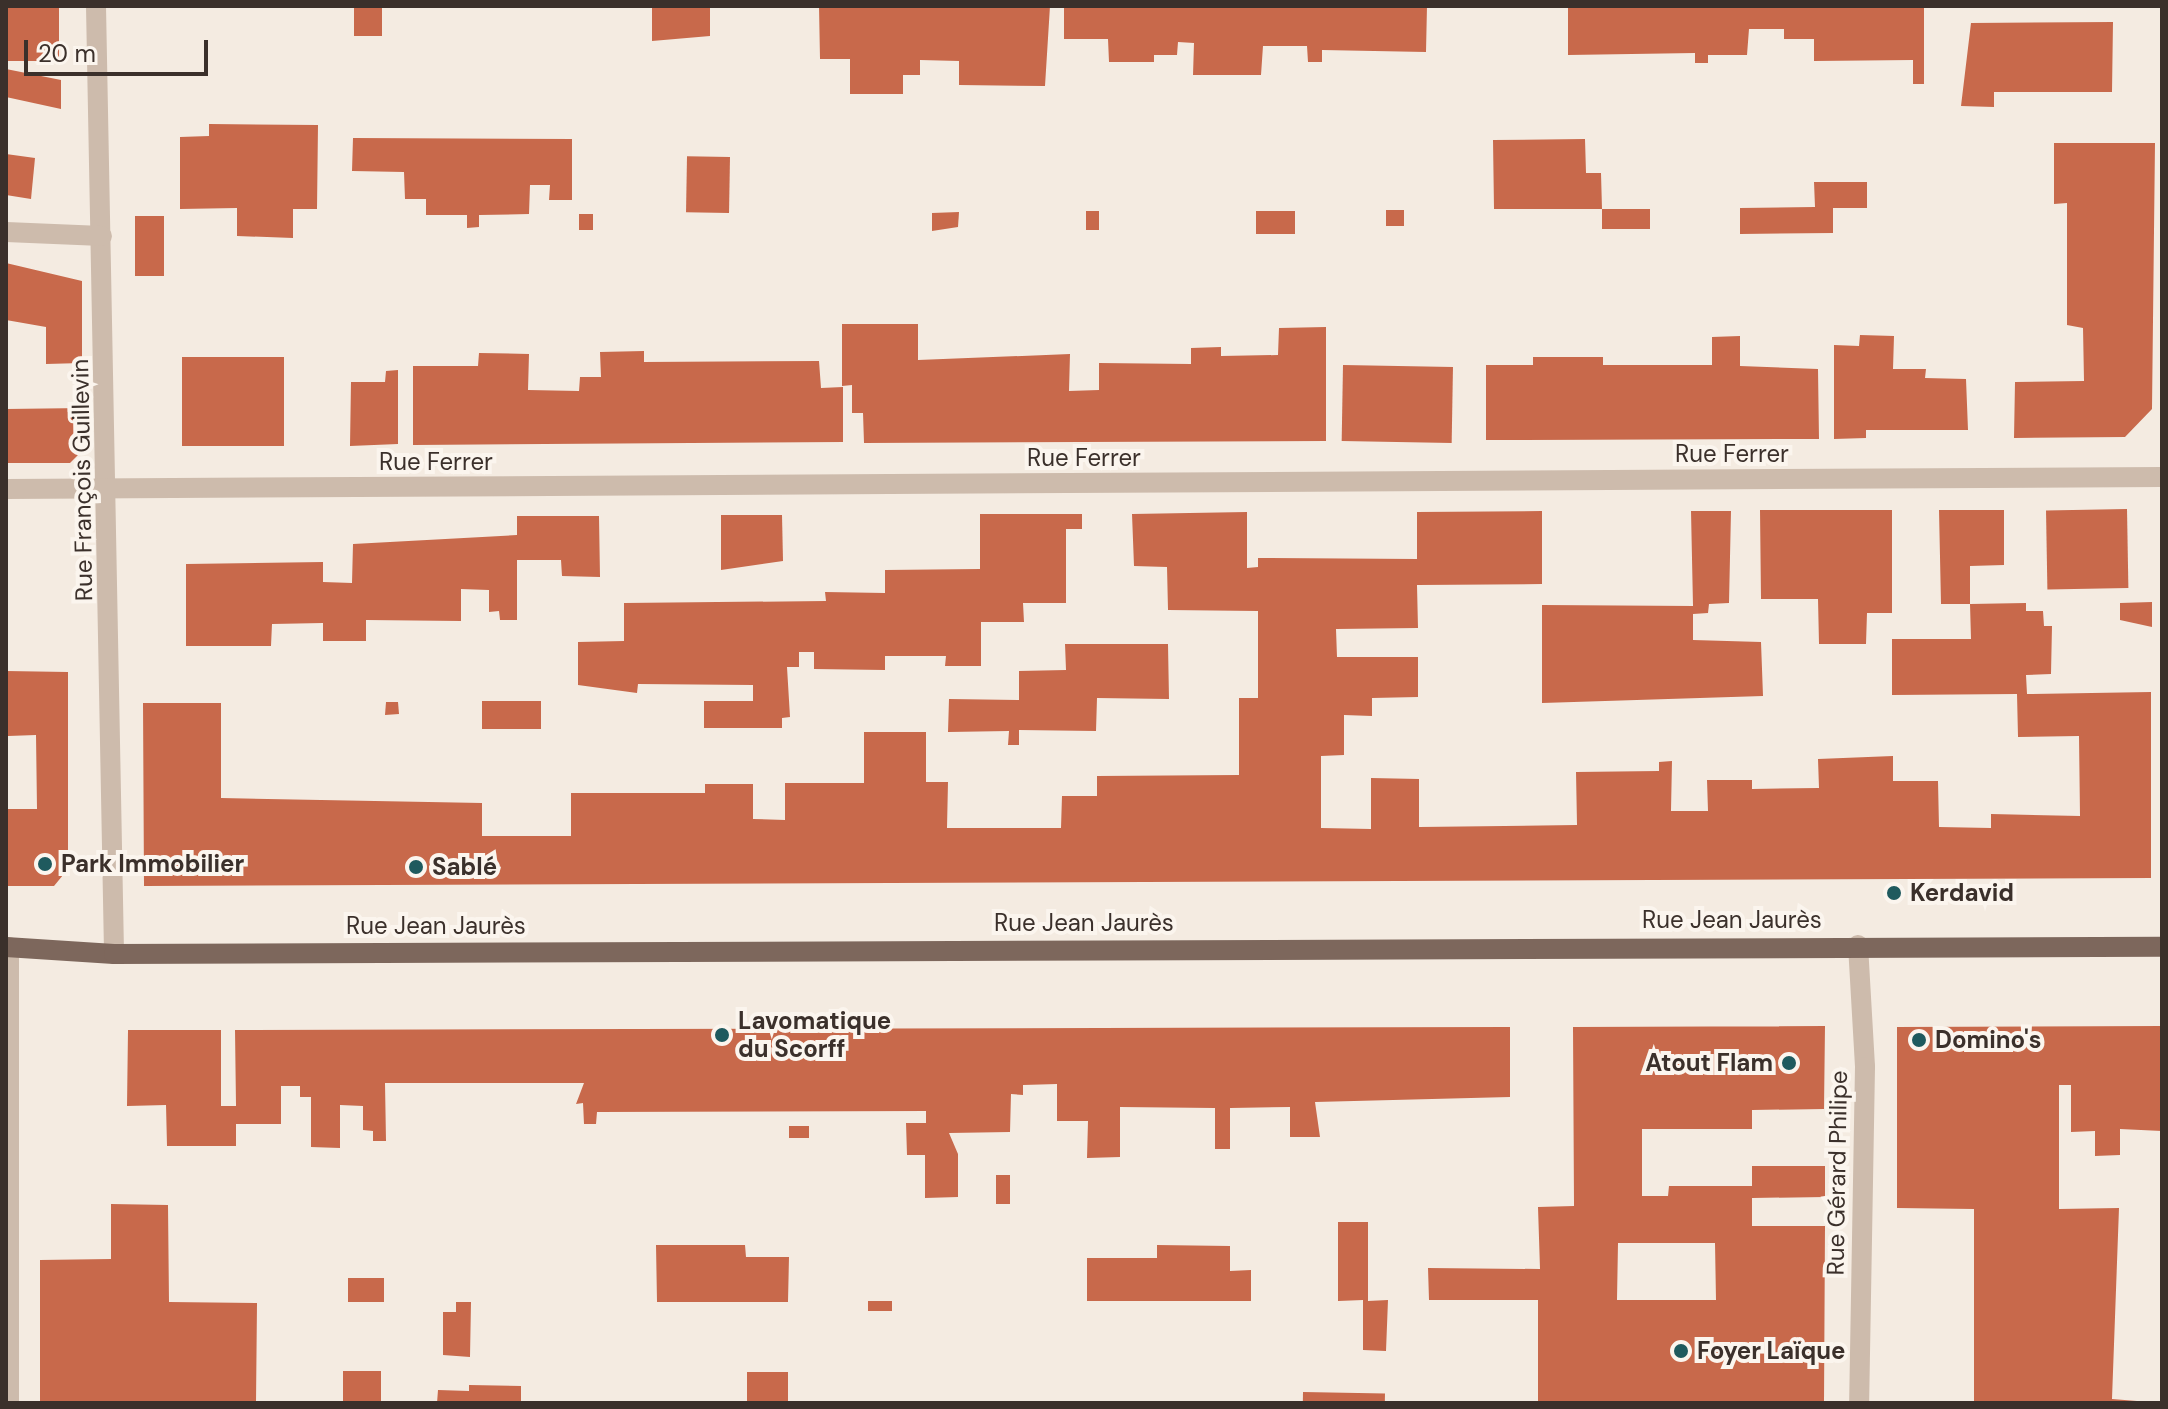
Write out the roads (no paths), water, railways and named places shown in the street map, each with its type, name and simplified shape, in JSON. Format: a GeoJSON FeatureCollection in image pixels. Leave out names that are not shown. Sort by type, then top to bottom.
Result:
{"type":"FeatureCollection","features":[{"type":"Feature","properties":{"kind":"main road","name":"Rue Jean Jaurès"},"geometry":{"type":"LineString","coordinates":[[8,947],[114,954],[1858,945],[2162,947]]}},
{"type":"Feature","properties":{"kind":"street","name":"Rue François Guillevin"},"geometry":{"type":"LineString","coordinates":[[96,6],[109,491],[114,954]]}},
{"type":"Feature","properties":{"kind":"street"},"geometry":{"type":"LineString","coordinates":[[6,232],[102,236]]}},
{"type":"Feature","properties":{"kind":"street","name":"Rue Ferrer"},"geometry":{"type":"LineString","coordinates":[[6,489],[109,491],[2162,477]]}},
{"type":"Feature","properties":{"kind":"street","name":"Rue Gérard Philipe"},"geometry":{"type":"LineString","coordinates":[[1858,945],[1865,1067],[1859,1403]]}},
{"type":"Feature","properties":{"kind":"street"},"geometry":{"type":"LineString","coordinates":[[8,947],[9,1403]]}},
{"type":"Feature","properties":{"kind":"place","name":"Park Immobilier"},"geometry":{"type":"Point","coordinates":[45,864]}},
{"type":"Feature","properties":{"kind":"place","name":"Sablé"},"geometry":{"type":"Point","coordinates":[416,867]}},
{"type":"Feature","properties":{"kind":"place","name":"Kerdavid"},"geometry":{"type":"Point","coordinates":[1894,893]}},
{"type":"Feature","properties":{"kind":"place","name":"Lavomatique du Scorff"},"geometry":{"type":"Point","coordinates":[722,1035]}},
{"type":"Feature","properties":{"kind":"place","name":"Domino's"},"geometry":{"type":"Point","coordinates":[1919,1040]}},
{"type":"Feature","properties":{"kind":"place","name":"Atout Flam"},"geometry":{"type":"Point","coordinates":[1789,1063]}},
{"type":"Feature","properties":{"kind":"place","name":"Foyer Laïque"},"geometry":{"type":"Point","coordinates":[1681,1351]}}]}
